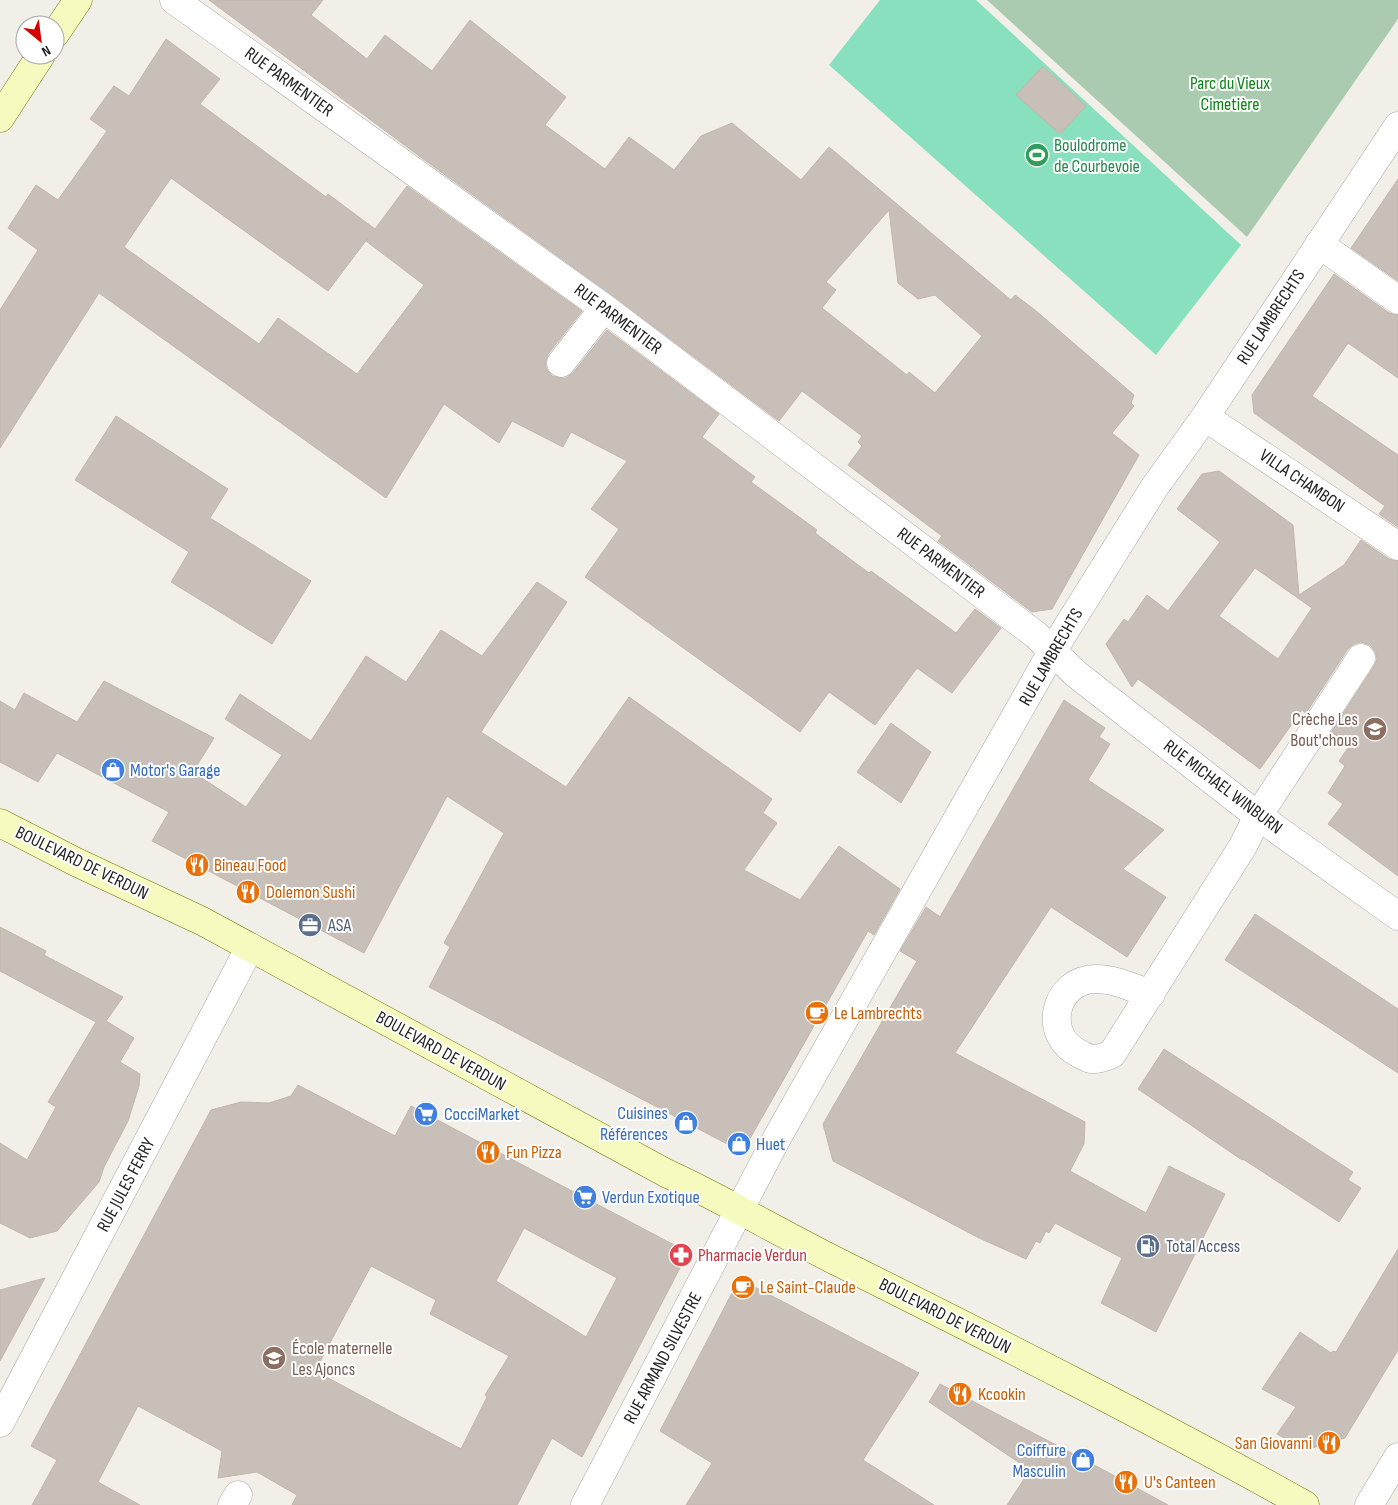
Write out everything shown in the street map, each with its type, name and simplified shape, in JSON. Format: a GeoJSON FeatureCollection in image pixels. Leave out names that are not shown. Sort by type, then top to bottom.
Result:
{"type":"FeatureCollection","features":[{"type":"Feature","properties":{"kind":"main road"},"geometry":{"type":"LineString","coordinates":[[65,19],[78,0]]}},
{"type":"Feature","properties":{"kind":"main road"},"geometry":{"type":"LineString","coordinates":[[0,118],[34,65]]}},
{"type":"Feature","properties":{"kind":"main road","name":"BOULEVARD DE VERDUN"},"geometry":{"type":"LineString","coordinates":[[0,823],[76,862],[193,916],[666,1173],[740,1210],[787,1237],[1192,1442],[1305,1505]]}},
{"type":"Feature","properties":{"kind":"street","name":"RUE PARMENTIER"},"geometry":{"type":"LineString","coordinates":[[174,0],[604,308],[1053,650]]}},
{"type":"Feature","properties":{"kind":"street","name":"RUE LAMBRECHTS"},"geometry":{"type":"LineString","coordinates":[[740,1210],[802,1093],[1053,650],[1154,488],[1205,417],[1398,126]]}},
{"type":"Feature","properties":{"kind":"street"},"geometry":{"type":"LineString","coordinates":[[1319,244],[1398,300]]}},
{"type":"Feature","properties":{"kind":"street"},"geometry":{"type":"LineString","coordinates":[[561,362],[604,308]]}},
{"type":"Feature","properties":{"kind":"street","name":"VILLA CHAMBON"},"geometry":{"type":"LineString","coordinates":[[1205,417],[1398,546]]}},
{"type":"Feature","properties":{"kind":"street","name":"RUE MICHAEL WINBURN"},"geometry":{"type":"LineString","coordinates":[[1053,650],[1076,674],[1258,816],[1398,916]]}},
{"type":"Feature","properties":{"kind":"street"},"geometry":{"type":"LineString","coordinates":[[1151,994],[1243,846],[1258,816],[1361,658]]}},
{"type":"Feature","properties":{"kind":"street","name":"RUE JULES FERRY"},"geometry":{"type":"LineString","coordinates":[[0,1423],[250,947]]}},
{"type":"Feature","properties":{"kind":"street","name":"RUE ARMAND SILVESTRE"},"geometry":{"type":"LineString","coordinates":[[585,1505],[740,1210]]}},
{"type":"Feature","properties":{"kind":"street"},"geometry":{"type":"LineString","coordinates":[[1368,1505],[1398,1457]]}},
{"type":"Feature","properties":{"kind":"green space","name":"Boulodrome de Courbevoie"},"geometry":{"type":"Polygon","coordinates":[[[880,0],[976,0],[1241,245],[1156,355],[829,65],[880,0]]]}},
{"type":"Feature","properties":{"kind":"green space","name":"Parc du Vieux Cimetière"},"geometry":{"type":"Polygon","coordinates":[[[987,0],[1398,0],[1398,19],[1247,237],[987,0]]]}},
{"type":"Feature","properties":{"kind":"building"},"geometry":{"type":"Polygon","coordinates":[[[209,0],[323,0],[311,15],[367,59],[385,35],[432,71],[470,20],[566,97],[545,125],[605,169],[629,137],[674,170],[701,136],[732,123],[801,180],[829,147],[1011,300],[1015,295],[1035,310],[1134,395],[1131,403],[1134,406],[1112,433],[1139,455],[1052,609],[1032,612],[938,541],[942,536],[848,465],[862,446],[858,442],[862,436],[802,391],[779,421],[613,296],[426,161],[209,0]],[[889,210],[826,282],[836,290],[822,308],[907,375],[909,372],[935,393],[982,336],[935,295],[918,299],[898,283],[889,210]]]}},
{"type":"Feature","properties":{"kind":"building"},"geometry":{"type":"Polygon","coordinates":[[[166,39],[220,79],[200,104],[326,197],[328,194],[375,229],[407,186],[582,311],[548,354],[546,368],[552,376],[566,378],[573,373],[607,330],[719,414],[702,437],[755,477],[751,482],[817,530],[815,533],[956,633],[975,609],[1001,628],[952,693],[917,668],[875,725],[829,692],[800,732],[585,577],[619,529],[591,509],[627,461],[571,432],[563,447],[512,421],[499,443],[444,404],[386,498],[99,293],[0,448],[0,310],[38,250],[8,228],[36,185],[58,200],[107,131],[90,119],[114,86],[129,96],[166,39]],[[171,178],[124,247],[259,344],[278,318],[357,374],[424,285],[366,241],[368,238],[328,291],[171,178]]]}},
{"type":"Feature","properties":{"kind":"building"},"geometry":{"type":"Polygon","coordinates":[[[1043,66],[1086,106],[1060,134],[1016,95],[1043,66]]]}},
{"type":"Feature","properties":{"kind":"building"},"geometry":{"type":"Polygon","coordinates":[[[1398,179],[1398,281],[1351,248],[1398,179]]]}},
{"type":"Feature","properties":{"kind":"building"},"geometry":{"type":"Polygon","coordinates":[[[1334,274],[1389,313],[1398,315],[1398,378],[1348,343],[1312,396],[1398,455],[1398,527],[1379,514],[1385,506],[1254,413],[1252,395],[1334,274]]]}},
{"type":"Feature","properties":{"kind":"building"},"geometry":{"type":"Polygon","coordinates":[[[116,416],[228,489],[210,518],[311,581],[272,644],[171,582],[189,552],[75,480],[116,416]]]}},
{"type":"Feature","properties":{"kind":"building"},"geometry":{"type":"Polygon","coordinates":[[[1219,471],[1293,525],[1299,595],[1344,565],[1361,540],[1389,559],[1398,561],[1398,876],[1328,824],[1343,804],[1328,793],[1345,766],[1339,761],[1350,745],[1331,732],[1374,666],[1377,659],[1375,651],[1370,645],[1361,642],[1354,644],[1348,649],[1306,713],[1302,710],[1260,769],[1138,679],[1132,687],[1106,644],[1124,619],[1128,622],[1147,595],[1168,611],[1220,542],[1177,509],[1202,474],[1219,471]],[[1255,568],[1219,616],[1278,659],[1312,608],[1255,568]]]}},
{"type":"Feature","properties":{"kind":"building"},"geometry":{"type":"Polygon","coordinates":[[[537,582],[567,602],[481,732],[566,787],[629,697],[772,799],[763,813],[777,823],[744,870],[800,900],[839,846],[900,889],[874,935],[868,931],[748,1142],[731,1146],[429,987],[450,947],[444,943],[504,833],[447,796],[364,953],[152,841],[169,812],[57,753],[38,782],[0,762],[0,701],[15,710],[24,693],[77,722],[104,681],[214,738],[193,772],[246,807],[282,755],[225,719],[240,694],[311,741],[366,656],[406,682],[441,630],[482,656],[537,582]]]}},
{"type":"Feature","properties":{"kind":"building"},"geometry":{"type":"Polygon","coordinates":[[[1064,700],[1105,728],[1099,737],[1110,744],[1088,780],[1164,830],[1123,869],[1166,897],[1127,957],[1051,907],[955,1053],[1085,1122],[1084,1144],[1070,1171],[1146,1213],[1169,1166],[1225,1194],[1156,1332],[1101,1303],[1122,1258],[1055,1223],[1049,1233],[1046,1231],[1040,1243],[1036,1241],[1026,1259],[979,1238],[833,1161],[823,1124],[917,961],[900,951],[926,907],[940,917],[1064,700]]]}},
{"type":"Feature","properties":{"kind":"building"},"geometry":{"type":"Polygon","coordinates":[[[891,723],[931,752],[901,803],[857,772],[891,723]]]}},
{"type":"Feature","properties":{"kind":"building"},"geometry":{"type":"Polygon","coordinates":[[[1255,914],[1398,1009],[1398,1073],[1225,960],[1255,914]]]}},
{"type":"Feature","properties":{"kind":"building"},"geometry":{"type":"Polygon","coordinates":[[[0,927],[46,951],[44,955],[123,997],[106,1021],[134,1038],[120,1062],[140,1074],[139,1086],[128,1121],[104,1167],[99,1182],[57,1231],[30,1238],[0,1223],[0,1143],[27,1160],[56,1107],[48,1102],[96,1022],[0,971],[0,927]]]}},
{"type":"Feature","properties":{"kind":"building"},"geometry":{"type":"Polygon","coordinates":[[[1164,1049],[1353,1172],[1348,1180],[1361,1188],[1339,1222],[1242,1160],[1138,1089],[1164,1049]]]}},
{"type":"Feature","properties":{"kind":"building"},"geometry":{"type":"Polygon","coordinates":[[[298,1085],[395,1136],[411,1106],[678,1247],[683,1262],[582,1457],[552,1438],[517,1505],[292,1505],[297,1495],[257,1472],[218,1478],[222,1451],[138,1406],[98,1482],[140,1505],[32,1505],[57,1460],[31,1446],[211,1110],[241,1102],[269,1103],[291,1096],[298,1085]],[[524,1228],[496,1281],[586,1337],[617,1278],[524,1228]],[[371,1266],[315,1371],[461,1449],[487,1397],[485,1395],[509,1356],[430,1314],[436,1300],[371,1266]]]}},
{"type":"Feature","properties":{"kind":"building"},"geometry":{"type":"Polygon","coordinates":[[[1398,1249],[1398,1350],[1345,1438],[1306,1450],[1277,1434],[1296,1407],[1262,1389],[1300,1332],[1331,1353],[1333,1351],[1336,1352],[1398,1249]]]}},
{"type":"Feature","properties":{"kind":"building"},"geometry":{"type":"Polygon","coordinates":[[[45,1278],[0,1361],[0,1290],[45,1278]]]}},
{"type":"Feature","properties":{"kind":"building"},"geometry":{"type":"Polygon","coordinates":[[[751,1285],[919,1373],[863,1460],[934,1505],[686,1505],[712,1463],[660,1431],[733,1291],[751,1285]]]}},
{"type":"Feature","properties":{"kind":"building"},"geometry":{"type":"Polygon","coordinates":[[[940,1384],[1168,1505],[1007,1505],[1030,1470],[929,1402],[940,1384]]]}},
{"type":"Feature","properties":{"kind":"place","name":"Boulodrome de Courbevoie"},"geometry":{"type":"Point","coordinates":[1037,155]}},
{"type":"Feature","properties":{"kind":"place","name":"Crèche Les Bout'chous"},"geometry":{"type":"Point","coordinates":[1375,729]}},
{"type":"Feature","properties":{"kind":"place","name":"Motor's Garage"},"geometry":{"type":"Point","coordinates":[113,770]}},
{"type":"Feature","properties":{"kind":"place","name":"Bineau Food"},"geometry":{"type":"Point","coordinates":[197,865]}},
{"type":"Feature","properties":{"kind":"place","name":"Dolemon Sushi"},"geometry":{"type":"Point","coordinates":[248,892]}},
{"type":"Feature","properties":{"kind":"place","name":"ASA"},"geometry":{"type":"Point","coordinates":[310,925]}},
{"type":"Feature","properties":{"kind":"place","name":"Le Lambrechts"},"geometry":{"type":"Point","coordinates":[817,1013]}},
{"type":"Feature","properties":{"kind":"place","name":"CocciMarket"},"geometry":{"type":"Point","coordinates":[426,1114]}},
{"type":"Feature","properties":{"kind":"place","name":"Cuisines Références"},"geometry":{"type":"Point","coordinates":[686,1123]}},
{"type":"Feature","properties":{"kind":"place","name":"Huet"},"geometry":{"type":"Point","coordinates":[739,1144]}},
{"type":"Feature","properties":{"kind":"place","name":"Fun Pizza"},"geometry":{"type":"Point","coordinates":[488,1152]}},
{"type":"Feature","properties":{"kind":"place","name":"Verdun Exotique"},"geometry":{"type":"Point","coordinates":[585,1197]}},
{"type":"Feature","properties":{"kind":"place","name":"Total Access"},"geometry":{"type":"Point","coordinates":[1148,1246]}},
{"type":"Feature","properties":{"kind":"place","name":"Pharmacie Verdun"},"geometry":{"type":"Point","coordinates":[681,1255]}},
{"type":"Feature","properties":{"kind":"place","name":"Le Saint-Claude"},"geometry":{"type":"Point","coordinates":[743,1287]}},
{"type":"Feature","properties":{"kind":"place","name":"École maternelle Les Ajoncs"},"geometry":{"type":"Point","coordinates":[274,1358]}},
{"type":"Feature","properties":{"kind":"place","name":"Kcookin"},"geometry":{"type":"Point","coordinates":[960,1394]}},
{"type":"Feature","properties":{"kind":"place","name":"San Giovanni"},"geometry":{"type":"Point","coordinates":[1329,1443]}},
{"type":"Feature","properties":{"kind":"place","name":"Coiffure Masculin"},"geometry":{"type":"Point","coordinates":[1083,1460]}},
{"type":"Feature","properties":{"kind":"place","name":"U's Canteen"},"geometry":{"type":"Point","coordinates":[1126,1482]}}]}
